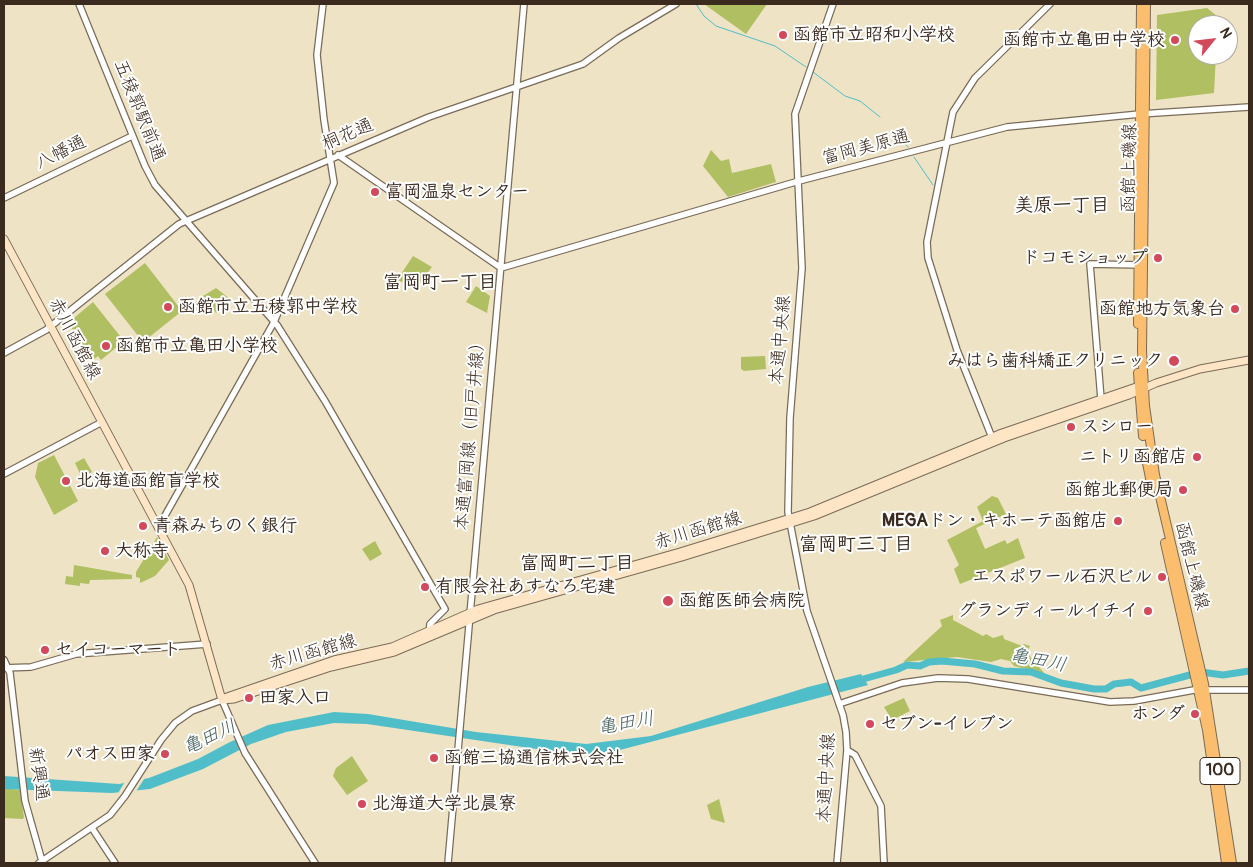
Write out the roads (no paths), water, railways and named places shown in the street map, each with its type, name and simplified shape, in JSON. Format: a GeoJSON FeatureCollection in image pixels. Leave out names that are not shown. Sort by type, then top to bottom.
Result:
{"type":"FeatureCollection","features":[{"type":"Feature","properties":{"kind":"main road","name":"函館上磯線"},"geometry":{"type":"LineString","coordinates":[[1141,4],[1143,114]]}},
{"type":"Feature","properties":{"kind":"main road","name":"函館上磯線"},"geometry":{"type":"LineString","coordinates":[[1146,4],[1141,265],[1143,388],[1149,474],[1200,680],[1232,863]]}},
{"type":"Feature","properties":{"kind":"main road","name":"赤川函館線"},"geometry":{"type":"LineString","coordinates":[[4,239],[189,585],[222,700],[232,694],[334,660],[392,647],[429,634],[469,616],[790,521],[993,439],[1101,399],[1143,388]]}},
{"type":"Feature","properties":{"kind":"main road","name":"赤川函館線"},"geometry":{"type":"LineString","coordinates":[[993,439],[1209,366],[1249,360]]}},
{"type":"Feature","properties":{"kind":"main road","name":"函館上磯線"},"geometry":{"type":"LineString","coordinates":[[1202,690],[1226,863]]}},
{"type":"Feature","properties":{"kind":"street","name":"五稜郭駅前通"},"geometry":{"type":"LineString","coordinates":[[79,4],[132,136],[155,185],[185,222],[274,322],[325,401],[445,609],[432,621],[429,634]]}},
{"type":"Feature","properties":{"kind":"street"},"geometry":{"type":"LineString","coordinates":[[158,528],[274,322],[334,183],[324,120],[317,55],[323,4]]}},
{"type":"Feature","properties":{"kind":"street","name":"本通富岡線（旧戸井線）"},"geometry":{"type":"LineString","coordinates":[[448,863],[524,4]]}},
{"type":"Feature","properties":{"kind":"street","name":"桐花通"},"geometry":{"type":"LineString","coordinates":[[4,353],[51,326],[172,228],[338,155],[429,118],[583,64],[619,38],[676,4]]}},
{"type":"Feature","properties":{"kind":"street","name":"本通中央線"},"geometry":{"type":"LineString","coordinates":[[833,4],[795,114],[802,268],[790,418],[790,521],[806,607],[839,704],[846,732],[847,750],[837,863]]}},
{"type":"Feature","properties":{"kind":"street"},"geometry":{"type":"LineString","coordinates":[[993,439],[957,350],[927,252],[953,112],[972,82],[1050,4]]}},
{"type":"Feature","properties":{"kind":"street","name":"富岡美原通"},"geometry":{"type":"LineString","coordinates":[[501,268],[799,181],[1016,125],[1143,114],[1249,108]]}},
{"type":"Feature","properties":{"kind":"street","name":"八幡通"},"geometry":{"type":"LineString","coordinates":[[4,198],[132,136]]}},
{"type":"Feature","properties":{"kind":"street"},"geometry":{"type":"LineString","coordinates":[[338,155],[501,268]]}},
{"type":"Feature","properties":{"kind":"street"},"geometry":{"type":"LineString","coordinates":[[1101,399],[1090,264],[1141,265]]}},
{"type":"Feature","properties":{"kind":"street"},"geometry":{"type":"LineString","coordinates":[[4,474],[102,422]]}},
{"type":"Feature","properties":{"kind":"street"},"geometry":{"type":"LineString","coordinates":[[6,668],[31,667],[76,654],[207,644]]}},
{"type":"Feature","properties":{"kind":"street","name":"新興通"},"geometry":{"type":"LineString","coordinates":[[4,660],[29,820],[41,862]]}},
{"type":"Feature","properties":{"kind":"street"},"geometry":{"type":"LineString","coordinates":[[839,704],[902,682],[938,678],[968,679],[1110,702],[1134,701],[1202,690],[1249,690]]}},
{"type":"Feature","properties":{"kind":"street"},"geometry":{"type":"LineString","coordinates":[[41,862],[110,815],[125,796],[161,740],[175,723],[192,711],[222,700],[245,753],[315,863]]}},
{"type":"Feature","properties":{"kind":"street"},"geometry":{"type":"LineString","coordinates":[[847,750],[855,755],[881,806],[884,863]]}},
{"type":"Feature","properties":{"kind":"street"},"geometry":{"type":"LineString","coordinates":[[92,828],[115,863]]}},
{"type":"Feature","properties":{"kind":"water"},"geometry":{"type":"Polygon","coordinates":[[[861,674],[868,685],[616,751],[588,754],[550,751],[367,724],[334,723],[286,732],[251,744],[203,769],[150,789],[112,793],[4,789],[4,776],[119,784],[149,778],[198,759],[268,725],[334,712],[368,714],[476,732],[586,744],[651,736],[808,687],[861,674]]]}},
{"type":"Feature","properties":{"kind":"waterway"},"geometry":{"type":"LineString","coordinates":[[696,4],[704,16],[716,26],[775,46],[806,67]]}},
{"type":"Feature","properties":{"kind":"waterway"},"geometry":{"type":"LineString","coordinates":[[813,72],[845,96],[860,101],[880,117]]}},
{"type":"Feature","properties":{"kind":"waterway"},"geometry":{"type":"LineString","coordinates":[[894,132],[908,147]]}},
{"type":"Feature","properties":{"kind":"waterway"},"geometry":{"type":"LineString","coordinates":[[914,157],[933,185]]}},
{"type":"Feature","properties":{"kind":"waterway","name":"亀田川"},"geometry":{"type":"LineString","coordinates":[[856,681],[907,665],[920,666],[929,662],[942,661],[975,664],[1003,671],[1031,672],[1061,683],[1094,689],[1106,689],[1114,684],[1131,682],[1141,688],[1201,672],[1223,675],[1249,671]]}},
{"type":"Feature","properties":{"kind":"place","name":"函館市立昭和小学校"},"geometry":{"type":"Point","coordinates":[783,35]}},
{"type":"Feature","properties":{"kind":"place","name":"函館市立亀田中学校"},"geometry":{"type":"Point","coordinates":[1175,40]}},
{"type":"Feature","properties":{"kind":"place","name":"富岡温泉センター"},"geometry":{"type":"Point","coordinates":[375,192]}},
{"type":"Feature","properties":{"kind":"place","name":"ドコモショップ"},"geometry":{"type":"Point","coordinates":[1158,258]}},
{"type":"Feature","properties":{"kind":"place","name":"函館市立五稜郭中学校"},"geometry":{"type":"Point","coordinates":[168,307]}},
{"type":"Feature","properties":{"kind":"place","name":"函館地方気象台"},"geometry":{"type":"Point","coordinates":[1235,309]}},
{"type":"Feature","properties":{"kind":"place","name":"函館市立亀田小学校"},"geometry":{"type":"Point","coordinates":[106,346]}},
{"type":"Feature","properties":{"kind":"place","name":"みはら歯科矯正クリニック"},"geometry":{"type":"Point","coordinates":[1174,361]}},
{"type":"Feature","properties":{"kind":"place","name":"スシロー"},"geometry":{"type":"Point","coordinates":[1071,427]}},
{"type":"Feature","properties":{"kind":"place","name":"ニトリ函館店"},"geometry":{"type":"Point","coordinates":[1197,457]}},
{"type":"Feature","properties":{"kind":"place","name":"北海道函館盲学校"},"geometry":{"type":"Point","coordinates":[66,481]}},
{"type":"Feature","properties":{"kind":"place","name":"函館北郵便局"},"geometry":{"type":"Point","coordinates":[1183,490]}},
{"type":"Feature","properties":{"kind":"place","name":"MEGAドン・キホーテ函館店"},"geometry":{"type":"Point","coordinates":[1118,521]}},
{"type":"Feature","properties":{"kind":"place","name":"青森みちのく銀行"},"geometry":{"type":"Point","coordinates":[143,526]}},
{"type":"Feature","properties":{"kind":"place","name":"大称寺"},"geometry":{"type":"Point","coordinates":[105,551]}},
{"type":"Feature","properties":{"kind":"place","name":"エスポワール石沢ビル"},"geometry":{"type":"Point","coordinates":[1162,577]}},
{"type":"Feature","properties":{"kind":"place","name":"有限会社あすなろ宅建"},"geometry":{"type":"Point","coordinates":[425,587]}},
{"type":"Feature","properties":{"kind":"place","name":"函館医師会病院"},"geometry":{"type":"Point","coordinates":[668,601]}},
{"type":"Feature","properties":{"kind":"place","name":"グランディールイチイ"},"geometry":{"type":"Point","coordinates":[1148,611]}},
{"type":"Feature","properties":{"kind":"place","name":"セイコーマート"},"geometry":{"type":"Point","coordinates":[45,650]}},
{"type":"Feature","properties":{"kind":"place","name":"田家入口"},"geometry":{"type":"Point","coordinates":[249,698]}},
{"type":"Feature","properties":{"kind":"place","name":"ホンダ"},"geometry":{"type":"Point","coordinates":[1195,714]}},
{"type":"Feature","properties":{"kind":"place","name":"セブン-イレブン"},"geometry":{"type":"Point","coordinates":[870,724]}},
{"type":"Feature","properties":{"kind":"place","name":"パオス田家"},"geometry":{"type":"Point","coordinates":[165,754]}},
{"type":"Feature","properties":{"kind":"place","name":"函館三協通信株式会社"},"geometry":{"type":"Point","coordinates":[434,758]}},
{"type":"Feature","properties":{"kind":"place","name":"北海道大学北晨寮"},"geometry":{"type":"Point","coordinates":[362,804]}},
{"type":"Feature","properties":{"kind":"district","name":"美原一丁目"},"geometry":{"type":"Point","coordinates":[1062,206]}},
{"type":"Feature","properties":{"kind":"district","name":"富岡町一丁目"},"geometry":{"type":"Point","coordinates":[440,283]}},
{"type":"Feature","properties":{"kind":"district","name":"富岡町三丁目"},"geometry":{"type":"Point","coordinates":[856,545]}},
{"type":"Feature","properties":{"kind":"district","name":"富岡町二丁目"},"geometry":{"type":"Point","coordinates":[577,564]}}]}
